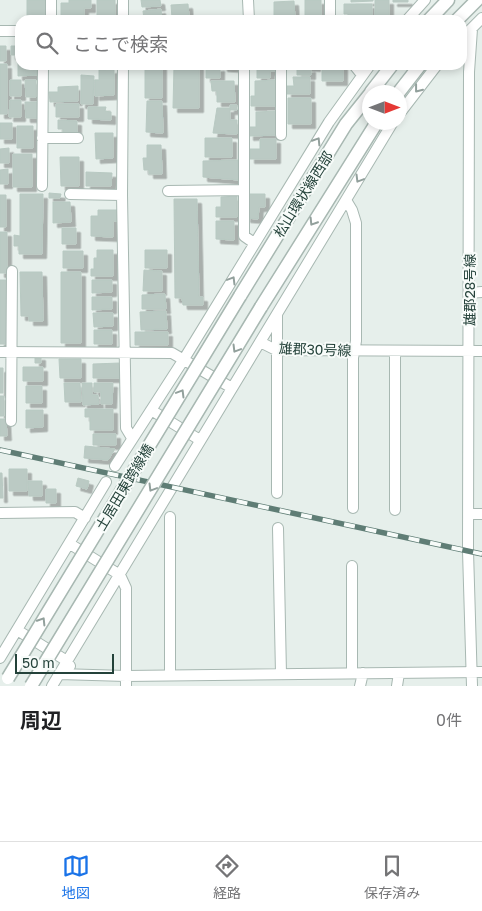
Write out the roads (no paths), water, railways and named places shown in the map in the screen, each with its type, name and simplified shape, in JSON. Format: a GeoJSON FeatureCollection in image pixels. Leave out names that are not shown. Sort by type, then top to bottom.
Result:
{"type":"FeatureCollection","features":[{"type":"Feature","properties":{"kind":"street"},"geometry":{"type":"LineString","coordinates":[[51,15],[52,0]]}},
{"type":"Feature","properties":{"kind":"street"},"geometry":{"type":"LineString","coordinates":[[123,0],[123,15]]}},
{"type":"Feature","properties":{"kind":"street"},"geometry":{"type":"LineString","coordinates":[[248,0],[249,15]]}},
{"type":"Feature","properties":{"kind":"street"},"geometry":{"type":"LineString","coordinates":[[330,0],[330,15]]}},
{"type":"Feature","properties":{"kind":"street"},"geometry":{"type":"LineString","coordinates":[[412,15],[425,0]]}},
{"type":"Feature","properties":{"kind":"street"},"geometry":{"type":"LineString","coordinates":[[434,15],[448,0]]}},
{"type":"Feature","properties":{"kind":"street"},"geometry":{"type":"LineString","coordinates":[[462,15],[476,0]]}},
{"type":"Feature","properties":{"kind":"street"},"geometry":{"type":"LineString","coordinates":[[472,29],[482,18]]}},
{"type":"Feature","properties":{"kind":"street","name":"雄郡28号線"},"geometry":{"type":"LineString","coordinates":[[472,29],[469,72],[468,551],[477,672],[472,686]]}},
{"type":"Feature","properties":{"kind":"street"},"geometry":{"type":"LineString","coordinates":[[0,31],[15,31]]}},
{"type":"Feature","properties":{"kind":"street"},"geometry":{"type":"LineString","coordinates":[[42,70],[42,186]]}},
{"type":"Feature","properties":{"kind":"street"},"geometry":{"type":"LineString","coordinates":[[123,70],[122,195],[126,428],[132,438]]}},
{"type":"Feature","properties":{"kind":"street"},"geometry":{"type":"LineString","coordinates":[[244,70],[244,236],[254,243]]}},
{"type":"Feature","properties":{"kind":"street"},"geometry":{"type":"LineString","coordinates":[[281,70],[281,135]]}},
{"type":"Feature","properties":{"kind":"street"},"geometry":{"type":"LineString","coordinates":[[358,70],[362,76]]}},
{"type":"Feature","properties":{"kind":"street"},"geometry":{"type":"LineString","coordinates":[[115,466],[184,359],[329,122],[366,70]]}},
{"type":"Feature","properties":{"kind":"street","name":"松山環状線西部"},"geometry":{"type":"LineString","coordinates":[[376,85],[388,70]]}},
{"type":"Feature","properties":{"kind":"street"},"geometry":{"type":"LineString","coordinates":[[404,85],[416,70]]}},
{"type":"Feature","properties":{"kind":"street"},"geometry":{"type":"LineString","coordinates":[[407,104],[433,70]]}},
{"type":"Feature","properties":{"kind":"street","name":"松山環状線西部"},"geometry":{"type":"LineString","coordinates":[[240,296],[346,124],[362,103]]}},
{"type":"Feature","properties":{"kind":"street","name":"松山環状線西部"},"geometry":{"type":"LineString","coordinates":[[261,307],[372,130]]}},
{"type":"Feature","properties":{"kind":"street"},"geometry":{"type":"LineString","coordinates":[[260,342],[388,130]]}},
{"type":"Feature","properties":{"kind":"street"},"geometry":{"type":"LineString","coordinates":[[42,138],[78,138]]}},
{"type":"Feature","properties":{"kind":"street"},"geometry":{"type":"LineString","coordinates":[[168,191],[244,190]]}},
{"type":"Feature","properties":{"kind":"street"},"geometry":{"type":"LineString","coordinates":[[70,194],[122,195]]}},
{"type":"Feature","properties":{"kind":"street"},"geometry":{"type":"LineString","coordinates":[[346,200],[352,210],[356,223],[356,341],[353,350],[353,508]]}},
{"type":"Feature","properties":{"kind":"street"},"geometry":{"type":"LineString","coordinates":[[11,421],[5,352],[12,271]]}},
{"type":"Feature","properties":{"kind":"street"},"geometry":{"type":"LineString","coordinates":[[469,293],[482,292]]}},
{"type":"Feature","properties":{"kind":"street","name":"土居田東跨線橋"},"geometry":{"type":"LineString","coordinates":[[6,682],[240,296]]}},
{"type":"Feature","properties":{"kind":"street","name":"土居田東跨線橋"},"geometry":{"type":"LineString","coordinates":[[31,686],[261,307]]}},
{"type":"Feature","properties":{"kind":"street"},"geometry":{"type":"LineString","coordinates":[[277,494],[276,350],[278,313]]}},
{"type":"Feature","properties":{"kind":"street","name":"雄郡30号線"},"geometry":{"type":"LineString","coordinates":[[52,686],[260,342],[276,350],[482,351]]}},
{"type":"Feature","properties":{"kind":"street"},"geometry":{"type":"LineString","coordinates":[[395,351],[395,510]]}},
{"type":"Feature","properties":{"kind":"street"},"geometry":{"type":"LineString","coordinates":[[5,352],[172,352],[232,388]]}},
{"type":"Feature","properties":{"kind":"street"},"geometry":{"type":"LineString","coordinates":[[151,410],[200,440]]}},
{"type":"Feature","properties":{"kind":"street"},"geometry":{"type":"LineString","coordinates":[[0,658],[106,482]]}},
{"type":"Feature","properties":{"kind":"street"},"geometry":{"type":"LineString","coordinates":[[0,513],[75,512],[85,518]]}},
{"type":"Feature","properties":{"kind":"street"},"geometry":{"type":"LineString","coordinates":[[468,514],[482,514]]}},
{"type":"Feature","properties":{"kind":"street"},"geometry":{"type":"LineString","coordinates":[[170,517],[170,675]]}},
{"type":"Feature","properties":{"kind":"street"},"geometry":{"type":"LineString","coordinates":[[278,528],[281,674]]}},
{"type":"Feature","properties":{"kind":"street"},"geometry":{"type":"LineString","coordinates":[[70,544],[120,575],[126,588],[126,681]]}},
{"type":"Feature","properties":{"kind":"street"},"geometry":{"type":"LineString","coordinates":[[352,566],[352,673]]}},
{"type":"Feature","properties":{"kind":"street"},"geometry":{"type":"LineString","coordinates":[[17,630],[67,661],[74,674]]}},
{"type":"Feature","properties":{"kind":"street"},"geometry":{"type":"LineString","coordinates":[[60,674],[126,681],[170,675],[477,672]]}},
{"type":"Feature","properties":{"kind":"street"},"geometry":{"type":"LineString","coordinates":[[360,686],[363,673]]}},
{"type":"Feature","properties":{"kind":"street"},"geometry":{"type":"LineString","coordinates":[[397,686],[399,673]]}},
{"type":"Feature","properties":{"kind":"railway"},"geometry":{"type":"LineString","coordinates":[[0,450],[482,554]]}}]}
